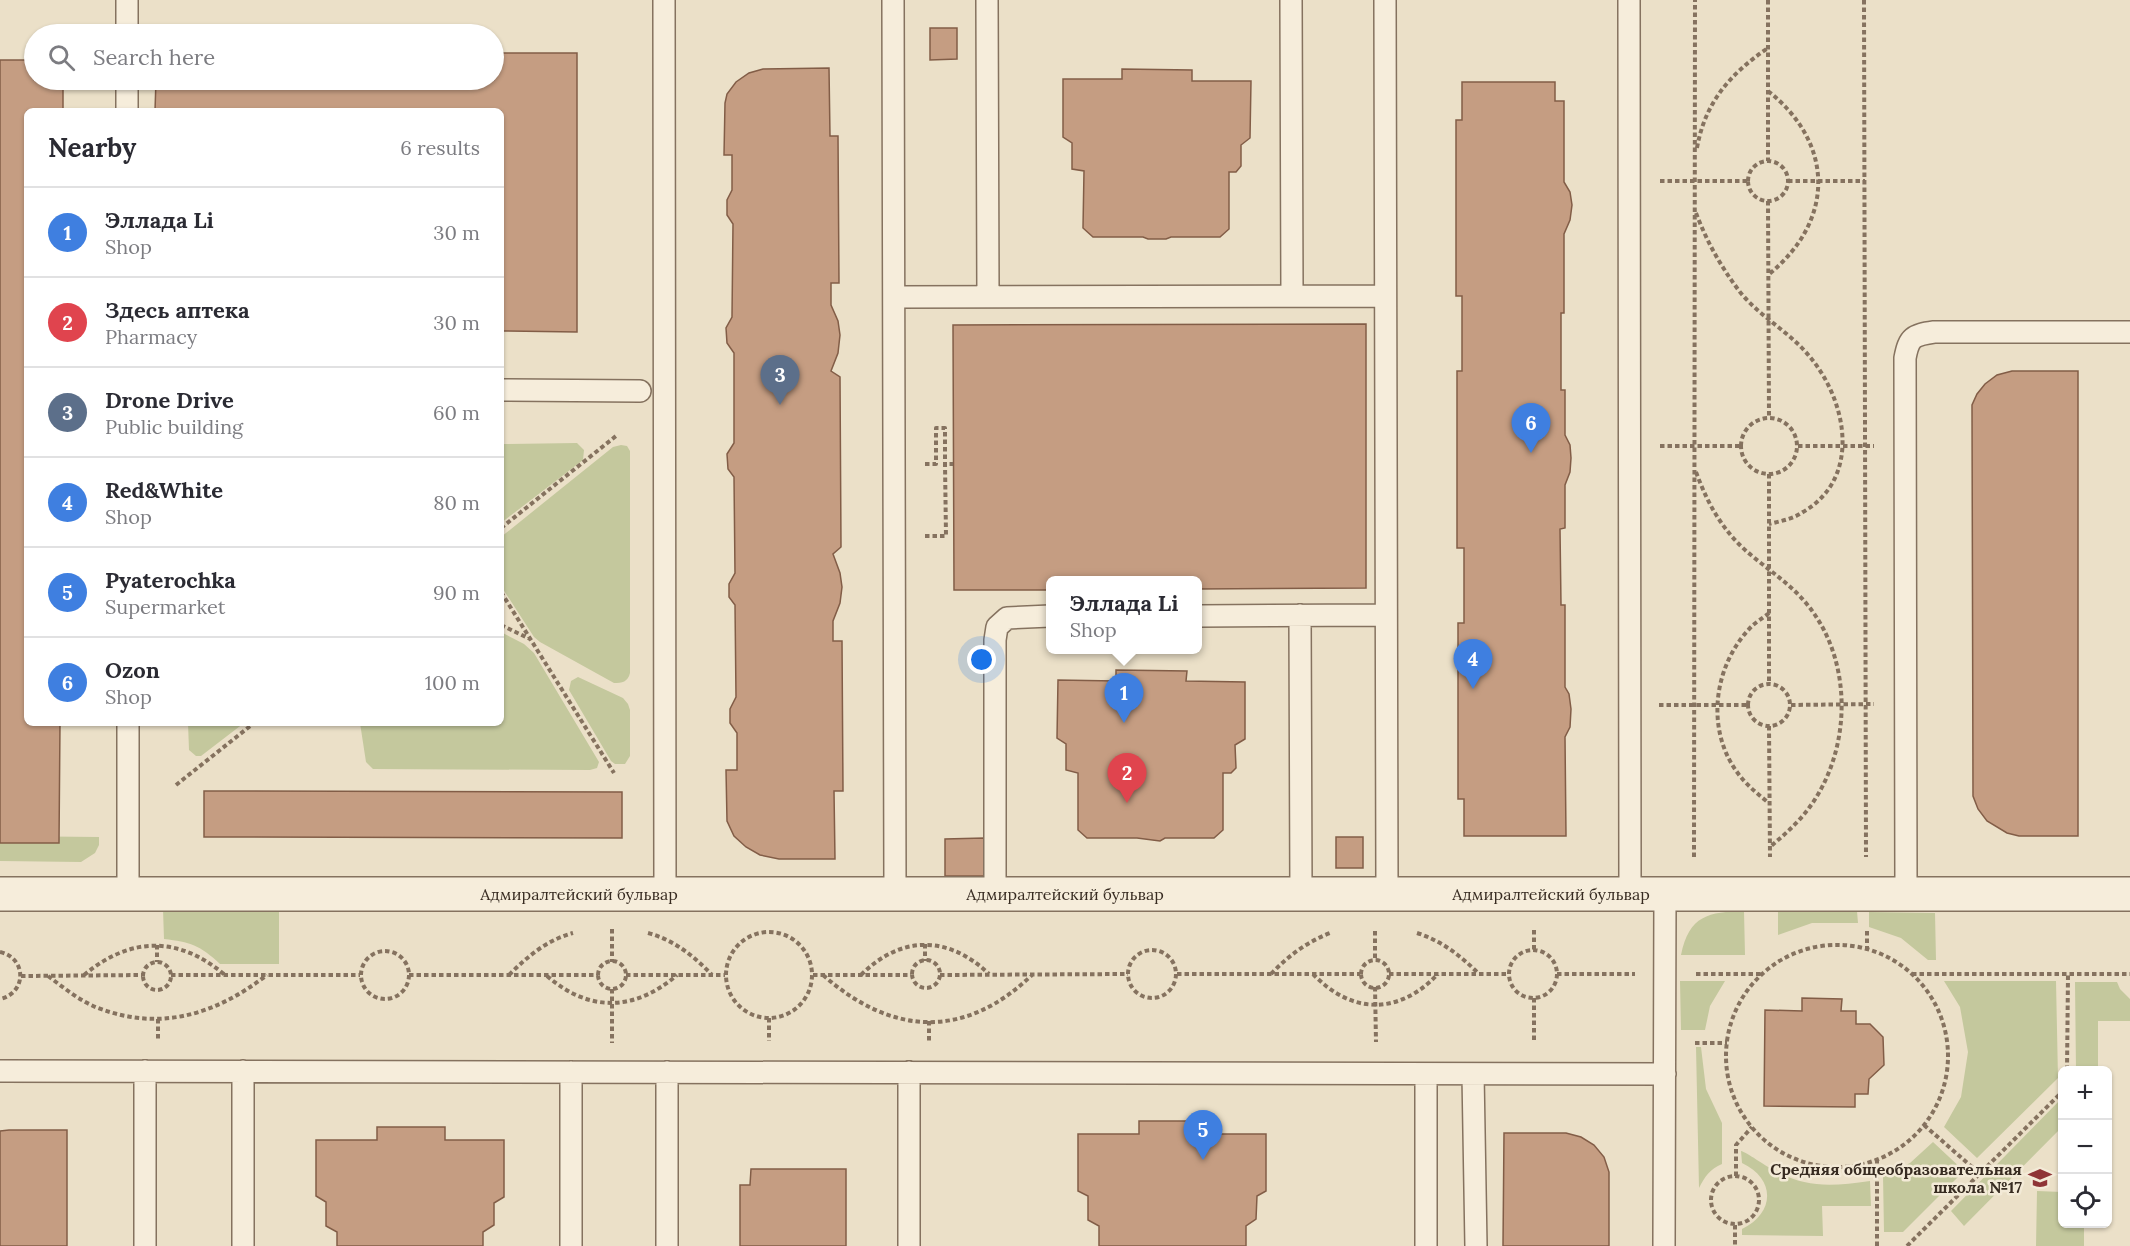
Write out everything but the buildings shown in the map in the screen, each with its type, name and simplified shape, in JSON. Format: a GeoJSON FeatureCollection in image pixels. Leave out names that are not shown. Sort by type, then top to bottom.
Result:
{"type":"FeatureCollection","features":[{"type":"Feature","properties":{"kind":"street","name":"Адмиралтейский бульвар"},"geometry":{"type":"LineString","coordinates":[[0,894],[2130,894]]}},
{"type":"Feature","properties":{"kind":"lane"},"geometry":{"type":"LineString","coordinates":[[127,0],[127,24]]}},
{"type":"Feature","properties":{"kind":"lane"},"geometry":{"type":"LineString","coordinates":[[664,0],[665,894]]}},
{"type":"Feature","properties":{"kind":"lane"},"geometry":{"type":"LineString","coordinates":[[893,0],[895,894]]}},
{"type":"Feature","properties":{"kind":"lane"},"geometry":{"type":"LineString","coordinates":[[987,0],[988,297]]}},
{"type":"Feature","properties":{"kind":"lane"},"geometry":{"type":"LineString","coordinates":[[1291,0],[1292,296]]}},
{"type":"Feature","properties":{"kind":"lane"},"geometry":{"type":"LineString","coordinates":[[1385,0],[1387,894]]}},
{"type":"Feature","properties":{"kind":"lane"},"geometry":{"type":"LineString","coordinates":[[1629,0],[1630,894]]}},
{"type":"Feature","properties":{"kind":"lane"},"geometry":{"type":"LineString","coordinates":[[127,90],[127,108]]}},
{"type":"Feature","properties":{"kind":"lane"},"geometry":{"type":"LineString","coordinates":[[894,297],[1386,296]]}},
{"type":"Feature","properties":{"kind":"lane"},"geometry":{"type":"LineString","coordinates":[[1905,894],[1905,358],[1907,345],[1916,335],[1934,332],[2130,332]]}},
{"type":"Feature","properties":{"kind":"lane"},"geometry":{"type":"LineString","coordinates":[[504,390],[639,391]]}},
{"type":"Feature","properties":{"kind":"lane"},"geometry":{"type":"LineString","coordinates":[[1202,615],[1386,615]]}},
{"type":"Feature","properties":{"kind":"lane"},"geometry":{"type":"LineString","coordinates":[[1300,615],[1301,894]]}},
{"type":"Feature","properties":{"kind":"lane"},"geometry":{"type":"LineString","coordinates":[[995,894],[995,640],[997,627],[1007,618],[1046,616]]}},
{"type":"Feature","properties":{"kind":"lane"},"geometry":{"type":"LineString","coordinates":[[128,726],[128,894]]}},
{"type":"Feature","properties":{"kind":"lane"},"geometry":{"type":"LineString","coordinates":[[1664,1246],[1665,1074],[1680,894]]}},
{"type":"Feature","properties":{"kind":"lane"},"geometry":{"type":"LineString","coordinates":[[0,1071],[1665,1074]]}},
{"type":"Feature","properties":{"kind":"lane"},"geometry":{"type":"LineString","coordinates":[[145,1246],[146,1071]]}},
{"type":"Feature","properties":{"kind":"lane"},"geometry":{"type":"LineString","coordinates":[[243,1071],[243,1246]]}},
{"type":"Feature","properties":{"kind":"lane"},"geometry":{"type":"LineString","coordinates":[[571,1072],[571,1246]]}},
{"type":"Feature","properties":{"kind":"lane"},"geometry":{"type":"LineString","coordinates":[[667,1072],[667,1246]]}},
{"type":"Feature","properties":{"kind":"lane"},"geometry":{"type":"LineString","coordinates":[[909,1072],[909,1246]]}},
{"type":"Feature","properties":{"kind":"lane"},"geometry":{"type":"LineString","coordinates":[[1426,1074],[1426,1246]]}},
{"type":"Feature","properties":{"kind":"lane"},"geometry":{"type":"LineString","coordinates":[[1473,1074],[1476,1246]]}},
{"type":"Feature","properties":{"kind":"path"},"geometry":{"type":"LineString","coordinates":[[1680,894],[1695,705],[1695,0]]}},
{"type":"Feature","properties":{"kind":"path"},"geometry":{"type":"LineString","coordinates":[[1768,0],[1768,161]]}},
{"type":"Feature","properties":{"kind":"path"},"geometry":{"type":"LineString","coordinates":[[1864,0],[1867,950]]}},
{"type":"Feature","properties":{"kind":"path"},"geometry":{"type":"LineString","coordinates":[[1695,160],[1702,128],[1721,90],[1734,74],[1768,48]]}},
{"type":"Feature","properties":{"kind":"path"},"geometry":{"type":"LineString","coordinates":[[1768,91],[1785,104],[1804,130],[1816,160],[1818,181],[1817,203],[1800,243],[1786,261],[1768,275]]}},
{"type":"Feature","properties":{"kind":"path"},"geometry":{"type":"LineString","coordinates":[[1768,161],[1780,165],[1787,175],[1787,187],[1780,198],[1768,201],[1756,198],[1749,187],[1749,175],[1756,165],[1768,161]]}},
{"type":"Feature","properties":{"kind":"path"},"geometry":{"type":"LineString","coordinates":[[1629,181],[1749,181]]}},
{"type":"Feature","properties":{"kind":"path"},"geometry":{"type":"LineString","coordinates":[[1787,181],[1865,181]]}},
{"type":"Feature","properties":{"kind":"path"},"geometry":{"type":"LineString","coordinates":[[1768,201],[1769,418]]}},
{"type":"Feature","properties":{"kind":"path"},"geometry":{"type":"LineString","coordinates":[[1695,208],[1720,265],[1742,294],[1768,319],[1792,337],[1812,358],[1827,382],[1838,413],[1844,446],[1840,467],[1831,486],[1818,502],[1803,513],[1769,524]]}},
{"type":"Feature","properties":{"kind":"path"},"geometry":{"type":"LineString","coordinates":[[1762,418],[1769,418],[1775,418],[1787,424],[1795,434],[1798,446],[1795,458],[1787,468],[1775,474],[1763,474],[1751,468],[1743,458],[1740,446],[1743,434],[1751,424],[1762,418]]}},
{"type":"Feature","properties":{"kind":"path"},"geometry":{"type":"LineString","coordinates":[[936,464],[936,428],[945,428],[946,536]]}},
{"type":"Feature","properties":{"kind":"path"},"geometry":{"type":"LineString","coordinates":[[504,526],[616,436]]}},
{"type":"Feature","properties":{"kind":"path"},"geometry":{"type":"LineString","coordinates":[[1629,446],[1740,446]]}},
{"type":"Feature","properties":{"kind":"path"},"geometry":{"type":"LineString","coordinates":[[1798,446],[1905,446]]}},
{"type":"Feature","properties":{"kind":"path"},"geometry":{"type":"LineString","coordinates":[[945,464],[953,464]]}},
{"type":"Feature","properties":{"kind":"path"},"geometry":{"type":"LineString","coordinates":[[1695,468],[1705,496],[1719,520],[1734,539],[1790,585],[1808,605],[1833,652],[1839,678],[1842,704],[1840,732],[1834,759],[1824,785],[1809,808],[1791,829],[1770,847]]}},
{"type":"Feature","properties":{"kind":"path"},"geometry":{"type":"LineString","coordinates":[[1769,474],[1769,683]]}},
{"type":"Feature","properties":{"kind":"path"},"geometry":{"type":"LineString","coordinates":[[504,597],[614,773]]}},
{"type":"Feature","properties":{"kind":"path"},"geometry":{"type":"LineString","coordinates":[[1769,613],[1752,626],[1737,643],[1720,683],[1717,705],[1718,728],[1730,761],[1751,789],[1770,804]]}},
{"type":"Feature","properties":{"kind":"path"},"geometry":{"type":"LineString","coordinates":[[504,626],[531,639]]}},
{"type":"Feature","properties":{"kind":"path"},"geometry":{"type":"LineString","coordinates":[[1769,683],[1780,687],[1788,694],[1791,705],[1788,715],[1780,723],[1769,726],[1759,723],[1751,715],[1748,705],[1751,694],[1759,687],[1769,683]]}},
{"type":"Feature","properties":{"kind":"path"},"geometry":{"type":"LineString","coordinates":[[1791,705],[1905,704]]}},
{"type":"Feature","properties":{"kind":"path"},"geometry":{"type":"LineString","coordinates":[[1630,705],[1748,705]]}},
{"type":"Feature","properties":{"kind":"path"},"geometry":{"type":"LineString","coordinates":[[176,785],[250,726]]}},
{"type":"Feature","properties":{"kind":"path"},"geometry":{"type":"LineString","coordinates":[[1769,726],[1770,864]]}},
{"type":"Feature","properties":{"kind":"path"},"geometry":{"type":"LineString","coordinates":[[1375,926],[1375,960]]}},
{"type":"Feature","properties":{"kind":"path"},"geometry":{"type":"LineString","coordinates":[[612,962],[612,927],[623,928]]}},
{"type":"Feature","properties":{"kind":"path"},"geometry":{"type":"LineString","coordinates":[[1271,974],[1287,957],[1307,944],[1340,931]]}},
{"type":"Feature","properties":{"kind":"path"},"geometry":{"type":"LineString","coordinates":[[1410,931],[1443,944],[1462,957],[1479,974]]}},
{"type":"Feature","properties":{"kind":"path"},"geometry":{"type":"LineString","coordinates":[[509,975],[526,958],[545,945],[577,932]]}},
{"type":"Feature","properties":{"kind":"path"},"geometry":{"type":"LineString","coordinates":[[646,932],[678,945],[696,958],[712,975]]}},
{"type":"Feature","properties":{"kind":"path"},"geometry":{"type":"LineString","coordinates":[[761,932],[777,932],[791,937],[802,947],[810,960],[813,975],[810,990],[803,1003],[791,1013],[777,1018],[761,1018],[747,1013],[735,1003],[728,990],[725,975],[728,960],[735,947],[747,937],[761,932]]}},
{"type":"Feature","properties":{"kind":"path"},"geometry":{"type":"LineString","coordinates":[[925,944],[925,961]]}},
{"type":"Feature","properties":{"kind":"path"},"geometry":{"type":"LineString","coordinates":[[861,975],[874,962],[890,952],[907,946],[925,944],[943,946],[960,952],[989,974]]}},
{"type":"Feature","properties":{"kind":"path"},"geometry":{"type":"LineString","coordinates":[[157,945],[157,962]]}},
{"type":"Feature","properties":{"kind":"path"},"geometry":{"type":"LineString","coordinates":[[84,975],[99,962],[117,953],[137,947],[157,945],[176,947],[195,953],[226,975]]}},
{"type":"Feature","properties":{"kind":"path"},"geometry":{"type":"LineString","coordinates":[[1826,946],[1849,946],[1893,960],[1911,974],[1929,994],[1941,1018],[1948,1043],[1948,1070],[1941,1096],[1929,1120],[1911,1140],[1888,1155],[1863,1164],[1837,1167],[1813,1164],[1790,1156],[1769,1144],[1752,1127],[1738,1107],[1730,1084],[1726,1060],[1728,1036],[1735,1013],[1747,992],[1763,974],[1782,960],[1803,951],[1826,946]]}},
{"type":"Feature","properties":{"kind":"path"},"geometry":{"type":"LineString","coordinates":[[1528,950],[1538,950],[1548,955],[1555,963],[1557,974],[1555,985],[1548,992],[1538,998],[1528,998],[1511,985],[1509,974],[1511,963],[1518,955],[1528,950]]}},
{"type":"Feature","properties":{"kind":"path"},"geometry":{"type":"LineString","coordinates":[[379,951],[390,951],[400,956],[407,964],[409,975],[407,985],[400,994],[390,999],[379,999],[363,986],[360,975],[363,964],[370,956],[379,951]]}},
{"type":"Feature","properties":{"kind":"path"},"geometry":{"type":"LineString","coordinates":[[1147,951],[1158,951],[1167,955],[1174,964],[1177,974],[1174,985],[1167,993],[1158,998],[1147,998],[1137,993],[1130,985],[1128,974],[1130,964],[1137,955],[1147,951]]}},
{"type":"Feature","properties":{"kind":"path"},"geometry":{"type":"LineString","coordinates":[[0,952],[12,957],[19,965],[21,976],[19,986],[12,994],[0,999]]}},
{"type":"Feature","properties":{"kind":"path"},"geometry":{"type":"LineString","coordinates":[[1375,960],[1380,960],[1386,966],[1389,974],[1386,982],[1380,987],[1371,987],[1363,982],[1360,974],[1363,966],[1375,960]]}},
{"type":"Feature","properties":{"kind":"path"},"geometry":{"type":"LineString","coordinates":[[925,961],[930,961],[937,966],[940,975],[937,983],[930,988],[921,988],[914,983],[911,975],[914,966],[925,961]]}},
{"type":"Feature","properties":{"kind":"path"},"geometry":{"type":"LineString","coordinates":[[152,962],[157,962],[168,967],[171,975],[168,984],[161,989],[152,989],[145,984],[142,975],[145,968],[152,962]]}},
{"type":"Feature","properties":{"kind":"path"},"geometry":{"type":"LineString","coordinates":[[612,962],[623,966],[626,975],[623,983],[616,988],[608,988],[601,983],[598,975],[600,966],[612,962]]}},
{"type":"Feature","properties":{"kind":"path"},"geometry":{"type":"LineString","coordinates":[[823,975],[844,993],[867,1008],[892,1017],[919,1022],[945,1021],[970,1016],[993,1006],[1015,992],[1033,974]]}},
{"type":"Feature","properties":{"kind":"path"},"geometry":{"type":"LineString","coordinates":[[940,975],[1128,974]]}},
{"type":"Feature","properties":{"kind":"path"},"geometry":{"type":"LineString","coordinates":[[1177,974],[1360,974]]}},
{"type":"Feature","properties":{"kind":"path"},"geometry":{"type":"LineString","coordinates":[[1313,974],[1325,987],[1341,997],[1358,1004],[1375,1006],[1394,1004],[1411,997],[1426,987],[1438,974]]}},
{"type":"Feature","properties":{"kind":"path"},"geometry":{"type":"LineString","coordinates":[[1389,974],[1509,974]]}},
{"type":"Feature","properties":{"kind":"path"},"geometry":{"type":"LineString","coordinates":[[1557,974],[1644,974]]}},
{"type":"Feature","properties":{"kind":"path"},"geometry":{"type":"LineString","coordinates":[[1695,974],[1763,974]]}},
{"type":"Feature","properties":{"kind":"path"},"geometry":{"type":"LineString","coordinates":[[1911,974],[2130,974]]}},
{"type":"Feature","properties":{"kind":"path"},"geometry":{"type":"LineString","coordinates":[[2067,1066],[2068,974]]}},
{"type":"Feature","properties":{"kind":"path"},"geometry":{"type":"LineString","coordinates":[[21,976],[142,975]]}},
{"type":"Feature","properties":{"kind":"path"},"geometry":{"type":"LineString","coordinates":[[171,975],[360,975]]}},
{"type":"Feature","properties":{"kind":"path"},"geometry":{"type":"LineString","coordinates":[[48,976],[72,994],[99,1008],[128,1016],[158,1019],[188,1016],[216,1008],[243,994],[267,975]]}},
{"type":"Feature","properties":{"kind":"path"},"geometry":{"type":"LineString","coordinates":[[409,975],[598,975]]}},
{"type":"Feature","properties":{"kind":"path"},"geometry":{"type":"LineString","coordinates":[[546,975],[560,987],[576,996],[594,1002],[612,1003],[630,1002],[647,996],[664,987],[678,975]]}},
{"type":"Feature","properties":{"kind":"path"},"geometry":{"type":"LineString","coordinates":[[626,975],[725,975]]}},
{"type":"Feature","properties":{"kind":"path"},"geometry":{"type":"LineString","coordinates":[[813,975],[911,975]]}},
{"type":"Feature","properties":{"kind":"path"},"geometry":{"type":"LineString","coordinates":[[1375,987],[1376,1042]]}},
{"type":"Feature","properties":{"kind":"path"},"geometry":{"type":"LineString","coordinates":[[612,988],[612,1043]]}},
{"type":"Feature","properties":{"kind":"path"},"geometry":{"type":"LineString","coordinates":[[1534,998],[1534,1042]]}},
{"type":"Feature","properties":{"kind":"path"},"geometry":{"type":"LineString","coordinates":[[158,1019],[158,1044]]}},
{"type":"Feature","properties":{"kind":"path"},"geometry":{"type":"LineString","coordinates":[[929,1021],[929,1043]]}},
{"type":"Feature","properties":{"kind":"path"},"geometry":{"type":"LineString","coordinates":[[1907,1246],[2058,1096]]}},
{"type":"Feature","properties":{"kind":"path"},"geometry":{"type":"LineString","coordinates":[[1924,1125],[1980,1174]]}},
{"type":"Feature","properties":{"kind":"path"},"geometry":{"type":"LineString","coordinates":[[1736,1176],[1736,1145],[1752,1127]]}},
{"type":"Feature","properties":{"kind":"path"},"geometry":{"type":"LineString","coordinates":[[1877,1159],[1877,1246]]}},
{"type":"Feature","properties":{"kind":"path"},"geometry":{"type":"LineString","coordinates":[[1736,1176],[1746,1178],[1755,1185],[1759,1195],[1759,1206],[1755,1216],[1746,1223],[1735,1225],[1724,1223],[1716,1216],[1711,1206],[1716,1185],[1724,1178],[1736,1176]]}},
{"type":"Feature","properties":{"kind":"path"},"geometry":{"type":"LineString","coordinates":[[1735,1225],[1735,1246]]}},
{"type":"Feature","properties":{"kind":"green space"},"geometry":{"type":"Polygon","coordinates":[[[577,443],[584,450],[583,460],[504,521],[504,444],[577,443]]]}},
{"type":"Feature","properties":{"kind":"green space"},"geometry":{"type":"Polygon","coordinates":[[[627,446],[630,451],[630,673],[628,678],[620,683],[614,683],[540,642],[534,637],[504,591],[504,535],[613,447],[627,446]]]}},
{"type":"Feature","properties":{"kind":"green space"},"geometry":{"type":"Polygon","coordinates":[[[504,634],[524,644],[534,653],[599,762],[597,768],[590,770],[373,769],[366,762],[360,726],[504,726],[504,634]]]}},
{"type":"Feature","properties":{"kind":"green space"},"geometry":{"type":"Polygon","coordinates":[[[578,677],[623,698],[628,704],[630,756],[625,764],[615,764],[611,761],[569,690],[571,681],[578,677]]]}},
{"type":"Feature","properties":{"kind":"green space"},"geometry":{"type":"Polygon","coordinates":[[[188,726],[240,726],[201,756],[196,756],[189,750],[188,726]]]}},
{"type":"Feature","properties":{"kind":"green space"},"geometry":{"type":"Polygon","coordinates":[[[0,836],[99,837],[99,845],[95,853],[81,862],[0,861],[0,836]]]}},
{"type":"Feature","properties":{"kind":"green space"},"geometry":{"type":"Polygon","coordinates":[[[163,909],[279,909],[279,964],[220,964],[194,945],[164,939],[163,909]]]}},
{"type":"Feature","properties":{"kind":"green space"},"geometry":{"type":"Polygon","coordinates":[[[1744,911],[1745,955],[1681,955],[1689,931],[1702,918],[1721,913],[1744,911]]]}},
{"type":"Feature","properties":{"kind":"green space"},"geometry":{"type":"Polygon","coordinates":[[[1857,911],[1858,923],[1812,923],[1778,935],[1778,912],[1857,911]]]}},
{"type":"Feature","properties":{"kind":"green space"},"geometry":{"type":"Polygon","coordinates":[[[1869,912],[1935,913],[1936,960],[1928,960],[1901,938],[1869,927],[1869,912]]]}},
{"type":"Feature","properties":{"kind":"green space"},"geometry":{"type":"Polygon","coordinates":[[[1680,981],[1725,981],[1710,1006],[1705,1030],[1681,1030],[1680,981]]]}},
{"type":"Feature","properties":{"kind":"green space"},"geometry":{"type":"Polygon","coordinates":[[[1944,981],[2056,981],[2058,1078],[1977,1158],[1944,1127],[1961,1097],[1968,1052],[1960,1007],[1944,981]]]}},
{"type":"Feature","properties":{"kind":"green space"},"geometry":{"type":"Polygon","coordinates":[[[2075,982],[2117,982],[2120,989],[2130,999],[2130,1021],[2098,1021],[2098,1066],[2076,1066],[2075,982]]]}},
{"type":"Feature","properties":{"kind":"green space"},"geometry":{"type":"Polygon","coordinates":[[[1696,1047],[1701,1047],[1706,1089],[1722,1123],[1722,1164],[1708,1173],[1699,1188],[1696,1047]]]}},
{"type":"Feature","properties":{"kind":"green space"},"geometry":{"type":"Polygon","coordinates":[[[2058,1102],[2058,1131],[1964,1226],[1951,1211],[2058,1102]]]}},
{"type":"Feature","properties":{"kind":"green space"},"geometry":{"type":"Polygon","coordinates":[[[1933,1142],[1964,1171],[1903,1232],[1884,1232],[1883,1176],[1910,1163],[1933,1142]]]}},
{"type":"Feature","properties":{"kind":"green space"},"geometry":{"type":"Polygon","coordinates":[[[1741,1151],[1773,1170],[1809,1183],[1832,1185],[1870,1181],[1871,1206],[1822,1206],[1823,1236],[1742,1235],[1742,1229],[1761,1214],[1767,1196],[1766,1187],[1761,1178],[1742,1163],[1741,1151]]]}},
{"type":"Feature","properties":{"kind":"green space"},"geometry":{"type":"Polygon","coordinates":[[[2037,1191],[2058,1192],[2058,1228],[2084,1228],[2084,1246],[2036,1246],[2037,1191]]]}},
{"type":"Feature","properties":{"kind":"place","name":"Drone Drive"},"geometry":{"type":"Point","coordinates":[780,405]}},
{"type":"Feature","properties":{"kind":"place","name":"Ozon"},"geometry":{"type":"Point","coordinates":[1531,453]}},
{"type":"Feature","properties":{"kind":"place","name":"Red&White"},"geometry":{"type":"Point","coordinates":[1473,689]}},
{"type":"Feature","properties":{"kind":"place","name":"Эллада Li"},"geometry":{"type":"Point","coordinates":[1124,723]}},
{"type":"Feature","properties":{"kind":"place","name":"Здесь аптека"},"geometry":{"type":"Point","coordinates":[1127,803]}},
{"type":"Feature","properties":{"kind":"place","name":"Pyaterochka"},"geometry":{"type":"Point","coordinates":[1203,1160]}},
{"type":"Feature","properties":{"kind":"place","name":"Средняя общеобразовательная школа №17"},"geometry":{"type":"Point","coordinates":[2040,1178]}}]}
